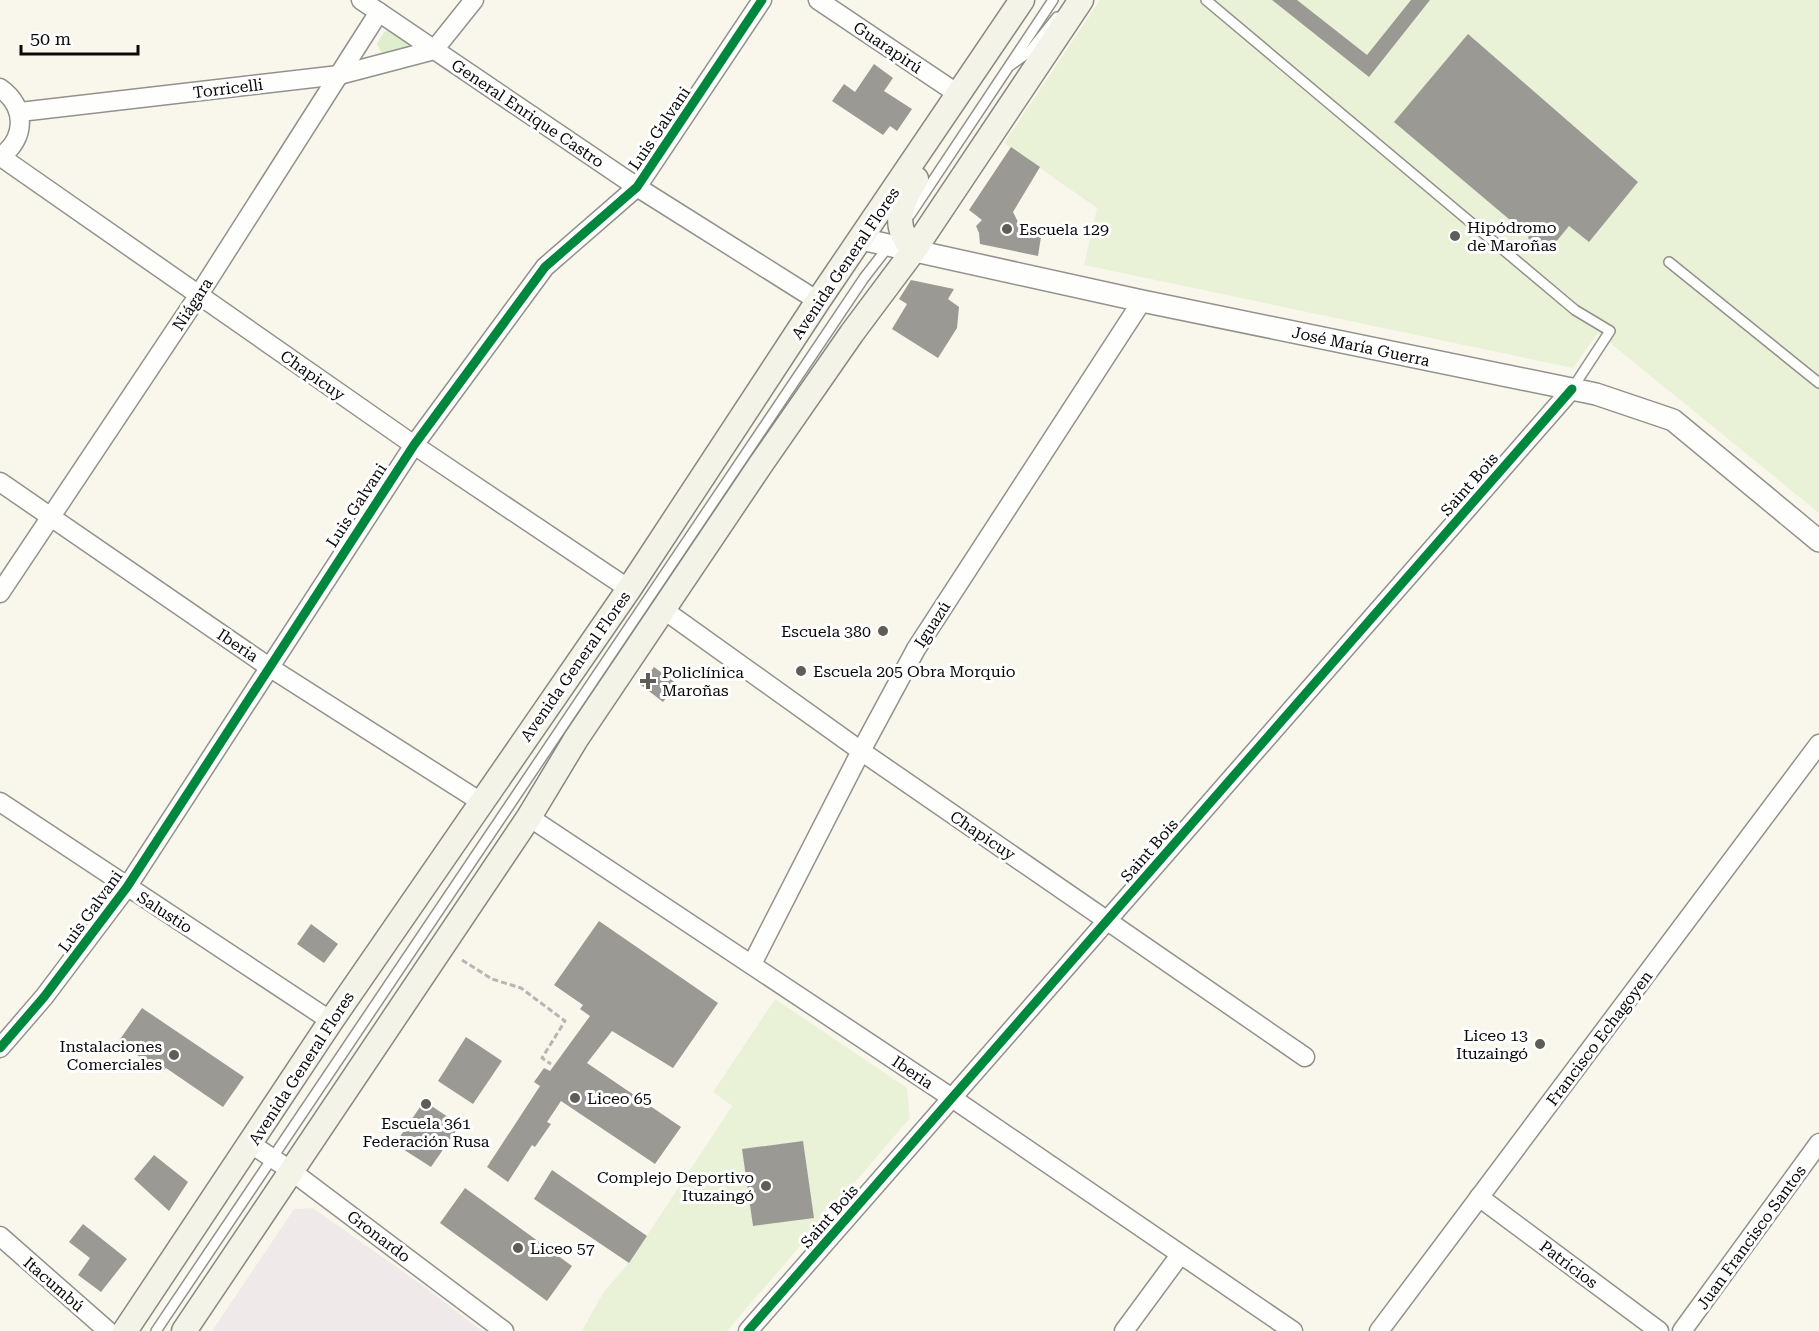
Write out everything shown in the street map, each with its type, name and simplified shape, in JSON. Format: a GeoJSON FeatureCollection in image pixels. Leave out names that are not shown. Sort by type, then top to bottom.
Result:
{"type":"FeatureCollection","features":[{"type":"Feature","properties":{"kind":"main road","name":"Avenida General Flores"},"geometry":{"type":"LineString","coordinates":[[124,1331],[331,1021],[629,589],[818,301],[1022,0]]}},
{"type":"Feature","properties":{"kind":"main road","name":"Avenida General Flores"},"geometry":{"type":"LineString","coordinates":[[184,1331],[281,1164],[529,817],[576,739],[845,342],[914,250],[1070,3]]}},
{"type":"Feature","properties":{"kind":"main road"},"geometry":{"type":"LineString","coordinates":[[914,250],[903,238],[895,237],[900,217],[909,190],[950,125],[958,94]]}},
{"type":"Feature","properties":{"kind":"street","name":"General Enrique Castro"},"geometry":{"type":"LineString","coordinates":[[361,0],[637,187],[818,301]]}},
{"type":"Feature","properties":{"kind":"street"},"geometry":{"type":"LineString","coordinates":[[434,50],[474,0]]}},
{"type":"Feature","properties":{"kind":"street","name":"Luis Galvani"},"geometry":{"type":"LineString","coordinates":[[0,1048],[44,997],[127,886],[414,445],[544,267],[637,187],[762,0]]}},
{"type":"Feature","properties":{"kind":"street","name":"Guarapirú"},"geometry":{"type":"LineString","coordinates":[[818,0],[958,94]]}},
{"type":"Feature","properties":{"kind":"street","name":"Niágara"},"geometry":{"type":"LineString","coordinates":[[0,593],[198,296],[379,12]]}},
{"type":"Feature","properties":{"kind":"street","name":"Torricelli"},"geometry":{"type":"LineString","coordinates":[[20,112],[339,75],[434,50]]}},
{"type":"Feature","properties":{"kind":"street"},"geometry":{"type":"LineString","coordinates":[[0,88],[13,98],[20,112]]}},
{"type":"Feature","properties":{"kind":"street","name":"Chapicuy"},"geometry":{"type":"LineString","coordinates":[[20,112],[21,129],[14,145],[1,157],[414,445],[629,589]]}},
{"type":"Feature","properties":{"kind":"street"},"geometry":{"type":"LineString","coordinates":[[861,239],[895,237]]}},
{"type":"Feature","properties":{"kind":"street","name":"José María Guerra"},"geometry":{"type":"LineString","coordinates":[[914,250],[1142,301],[1596,394],[1673,420],[1819,541]]}},
{"type":"Feature","properties":{"kind":"street","name":"Iguazú"},"geometry":{"type":"LineString","coordinates":[[752,964],[916,649],[1142,301]]}},
{"type":"Feature","properties":{"kind":"street","name":"Saint Bois"},"geometry":{"type":"LineString","coordinates":[[748,1331],[1572,389]]}},
{"type":"Feature","properties":{"kind":"street","name":"Iberia"},"geometry":{"type":"LineString","coordinates":[[0,482],[269,667],[481,802]]}},
{"type":"Feature","properties":{"kind":"street","name":"Chapicuy"},"geometry":{"type":"LineString","coordinates":[[664,610],[861,751],[1305,1057]]}},
{"type":"Feature","properties":{"kind":"street","name":"Francisco Echagoyen"},"geometry":{"type":"LineString","coordinates":[[1379,1331],[1819,744]]}},
{"type":"Feature","properties":{"kind":"street","name":"Salustio"},"geometry":{"type":"LineString","coordinates":[[0,802],[331,1021]]}},
{"type":"Feature","properties":{"kind":"street","name":"Iberia"},"geometry":{"type":"LineString","coordinates":[[529,817],[952,1098],[1293,1331]]}},
{"type":"Feature","properties":{"kind":"street","name":"Juan Francisco Santos"},"geometry":{"type":"LineString","coordinates":[[1682,1331],[1819,1143]]}},
{"type":"Feature","properties":{"kind":"street","name":"Gronardo"},"geometry":{"type":"LineString","coordinates":[[251,1144],[504,1331]]}},
{"type":"Feature","properties":{"kind":"street","name":"Patricios"},"geometry":{"type":"LineString","coordinates":[[1479,1197],[1659,1331]]}},
{"type":"Feature","properties":{"kind":"street","name":"Itacumbú"},"geometry":{"type":"LineString","coordinates":[[0,1236],[108,1331]]}},
{"type":"Feature","properties":{"kind":"street"},"geometry":{"type":"LineString","coordinates":[[1124,1331],[1180,1255]]}},
{"type":"Feature","properties":{"kind":"lane"},"geometry":{"type":"LineString","coordinates":[[1206,0],[1575,310],[1610,331],[1572,389]]}},
{"type":"Feature","properties":{"kind":"lane","name":"Avenida General Flores"},"geometry":{"type":"LineString","coordinates":[[1009,66],[1029,52],[1070,3]]}},
{"type":"Feature","properties":{"kind":"lane","name":"Avenida General Flores"},"geometry":{"type":"LineString","coordinates":[[156,1331],[281,1164],[864,278],[895,237],[1009,66],[1070,3]]}},
{"type":"Feature","properties":{"kind":"lane"},"geometry":{"type":"LineString","coordinates":[[1669,262],[1819,383]]}},
{"type":"Feature","properties":{"kind":"path"},"geometry":{"type":"LineString","coordinates":[[462,960],[492,979],[521,988],[565,1021],[542,1058],[551,1064]]}},
{"type":"Feature","properties":{"kind":"shaded area"},"geometry":{"type":"Polygon","coordinates":[[[313,1208],[425,1287],[482,1331],[212,1331],[294,1209],[313,1208]]]}},
{"type":"Feature","properties":{"kind":"green space","name":"Hipódromo de Maroñas"},"geometry":{"type":"Polygon","coordinates":[[[1100,0],[1819,0],[1819,513],[1598,333],[1573,368],[1084,265],[1097,208],[1004,143],[1100,0]]]}},
{"type":"Feature","properties":{"kind":"green space"},"geometry":{"type":"Polygon","coordinates":[[[388,30],[409,41],[408,51],[382,54],[377,44],[384,32],[388,30]]]}},
{"type":"Feature","properties":{"kind":"green space","name":"Complejo Deportivo Ituzaingó"},"geometry":{"type":"Polygon","coordinates":[[[775,999],[907,1088],[910,1118],[727,1331],[582,1331],[603,1293],[629,1263],[732,1106],[713,1092],[775,999]]]}},
{"type":"Feature","properties":{"kind":"building"},"geometry":{"type":"Polygon","coordinates":[[[1272,0],[1297,0],[1367,55],[1411,0],[1430,0],[1369,77],[1272,0]]]}},
{"type":"Feature","properties":{"kind":"building"},"geometry":{"type":"Polygon","coordinates":[[[1468,34],[1638,182],[1589,242],[1569,226],[1546,254],[1528,238],[1529,236],[1394,122],[1468,34]]]}},
{"type":"Feature","properties":{"kind":"building"},"geometry":{"type":"Polygon","coordinates":[[[874,64],[893,78],[884,91],[912,109],[897,131],[890,126],[883,135],[832,101],[844,84],[855,92],[874,64]]]}},
{"type":"Feature","properties":{"kind":"building"},"geometry":{"type":"Polygon","coordinates":[[[1011,147],[1040,167],[1013,212],[1020,226],[1033,227],[1032,237],[1041,237],[1038,256],[980,244],[976,226],[982,220],[969,210],[1011,147]]]}},
{"type":"Feature","properties":{"kind":"building"},"geometry":{"type":"Polygon","coordinates":[[[911,280],[954,289],[948,299],[959,307],[957,328],[938,358],[892,329],[907,304],[899,299],[911,280]]]}},
{"type":"Feature","properties":{"kind":"building"},"geometry":{"type":"Polygon","coordinates":[[[654,667],[677,684],[663,702],[641,685],[654,667]]]}},
{"type":"Feature","properties":{"kind":"building"},"geometry":{"type":"Polygon","coordinates":[[[599,921],[718,1003],[673,1068],[612,1031],[587,1063],[681,1127],[655,1164],[561,1101],[547,1122],[551,1124],[535,1147],[532,1145],[508,1182],[487,1167],[540,1086],[534,1082],[544,1068],[550,1071],[590,1016],[580,1009],[583,1005],[554,985],[599,921]]]}},
{"type":"Feature","properties":{"kind":"building"},"geometry":{"type":"Polygon","coordinates":[[[311,924],[338,944],[324,963],[297,944],[311,924]]]}},
{"type":"Feature","properties":{"kind":"building","name":"Instalaciones Comerciales"},"geometry":{"type":"Polygon","coordinates":[[[142,1008],[244,1077],[223,1107],[166,1068],[162,1072],[118,1042],[142,1008]]]}},
{"type":"Feature","properties":{"kind":"building"},"geometry":{"type":"Polygon","coordinates":[[[466,1037],[502,1061],[473,1104],[438,1081],[466,1037]]]}},
{"type":"Feature","properties":{"kind":"building"},"geometry":{"type":"Polygon","coordinates":[[[424,1101],[460,1125],[431,1167],[395,1144],[424,1101]]]}},
{"type":"Feature","properties":{"kind":"building"},"geometry":{"type":"Polygon","coordinates":[[[803,1141],[814,1218],[753,1226],[742,1149],[803,1141]]]}},
{"type":"Feature","properties":{"kind":"building"},"geometry":{"type":"Polygon","coordinates":[[[154,1155],[188,1182],[169,1211],[134,1179],[154,1155]]]}},
{"type":"Feature","properties":{"kind":"building"},"geometry":{"type":"Polygon","coordinates":[[[552,1170],[647,1236],[629,1263],[534,1199],[552,1170]]]}},
{"type":"Feature","properties":{"kind":"building"},"geometry":{"type":"Polygon","coordinates":[[[465,1188],[572,1266],[547,1301],[440,1223],[465,1188]]]}},
{"type":"Feature","properties":{"kind":"building"},"geometry":{"type":"Polygon","coordinates":[[[83,1224],[127,1259],[101,1292],[78,1275],[90,1258],[69,1242],[83,1224]]]}},
{"type":"Feature","properties":{"kind":"cycle path"},"geometry":{"type":"LineString","coordinates":[[0,1048],[44,997],[127,887],[414,445],[545,267],[637,187],[762,0]]}},
{"type":"Feature","properties":{"kind":"cycle path"},"geometry":{"type":"LineString","coordinates":[[748,1331],[1572,389]]}},
{"type":"Feature","properties":{"kind":"place","name":"Escuela 129"},"geometry":{"type":"Point","coordinates":[1007,229]}},
{"type":"Feature","properties":{"kind":"place","name":"Hipódromo de Maroñas"},"geometry":{"type":"Point","coordinates":[1455,236]}},
{"type":"Feature","properties":{"kind":"place","name":"Escuela 380"},"geometry":{"type":"Point","coordinates":[883,631]}},
{"type":"Feature","properties":{"kind":"place","name":"Escuela 205 Obra Morquio"},"geometry":{"type":"Point","coordinates":[801,671]}},
{"type":"Feature","properties":{"kind":"place","name":"Policlínica Maroñas"},"geometry":{"type":"Point","coordinates":[648,681]}},
{"type":"Feature","properties":{"kind":"place","name":"Liceo 13 Ituzaingó"},"geometry":{"type":"Point","coordinates":[1540,1044]}},
{"type":"Feature","properties":{"kind":"place","name":"Instalaciones Comerciales"},"geometry":{"type":"Point","coordinates":[174,1055]}},
{"type":"Feature","properties":{"kind":"place","name":"Liceo 65"},"geometry":{"type":"Point","coordinates":[575,1098]}},
{"type":"Feature","properties":{"kind":"place","name":"Escuela 361 Federación Rusa"},"geometry":{"type":"Point","coordinates":[426,1104]}},
{"type":"Feature","properties":{"kind":"place","name":"Complejo Deportivo Ituzaingó"},"geometry":{"type":"Point","coordinates":[766,1186]}},
{"type":"Feature","properties":{"kind":"place","name":"Liceo 57"},"geometry":{"type":"Point","coordinates":[518,1248]}}]}
